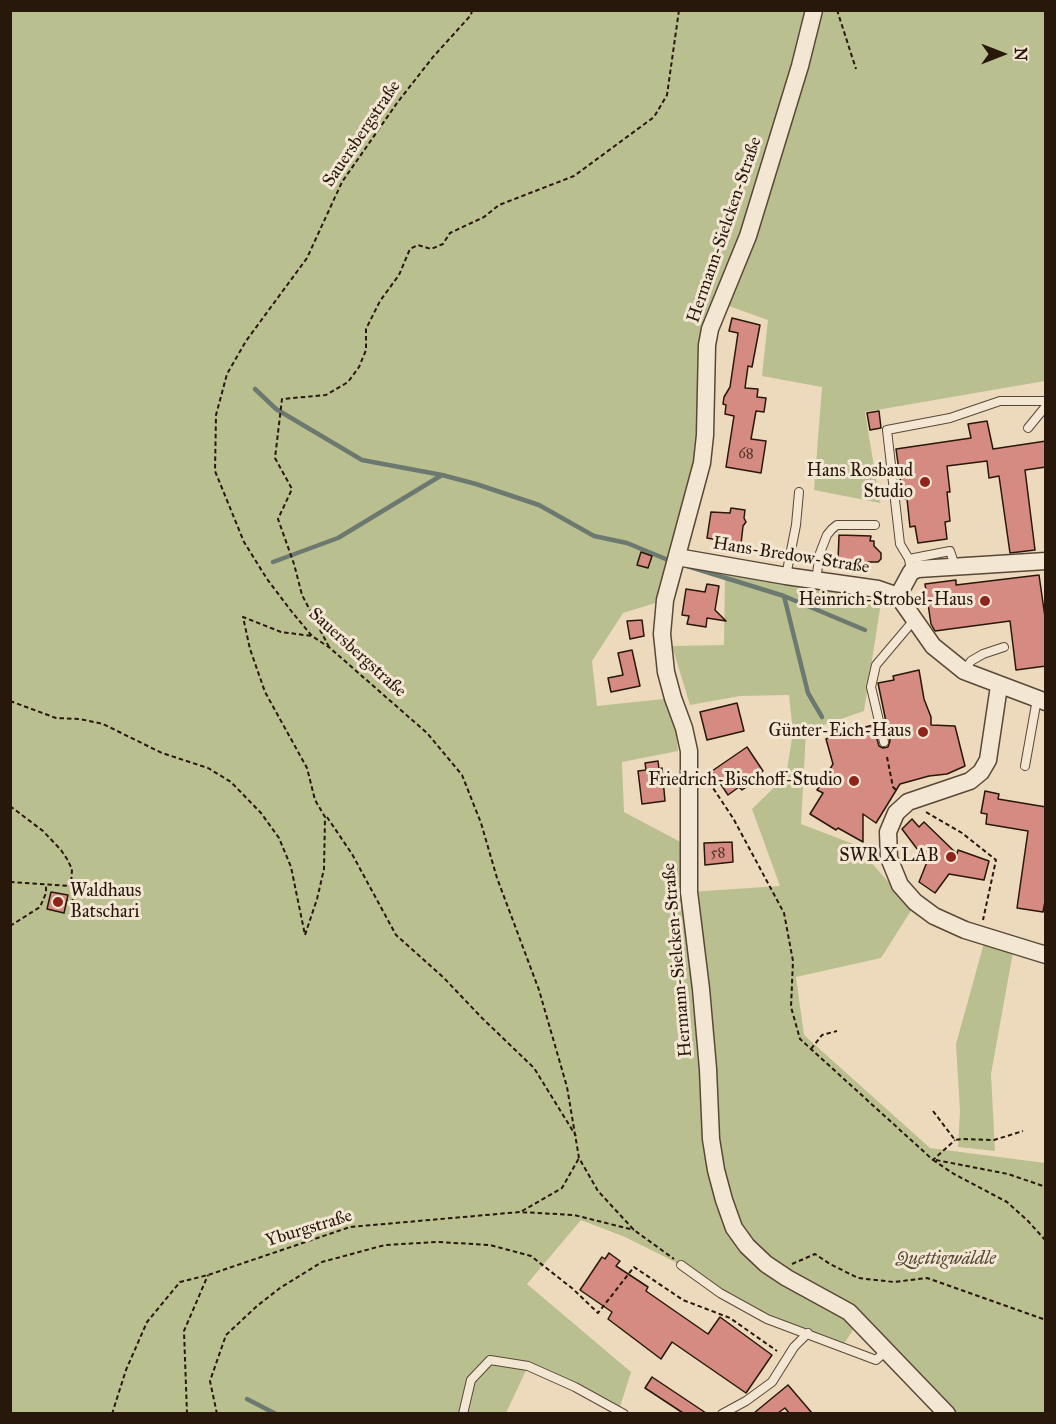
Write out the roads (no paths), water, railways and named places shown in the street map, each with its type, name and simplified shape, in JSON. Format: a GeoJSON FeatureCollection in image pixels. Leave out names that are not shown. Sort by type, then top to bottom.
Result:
{"type":"FeatureCollection","features":[{"type":"Feature","properties":{"kind":"street","name":"Hermann-Sielcken-Straße"},"geometry":{"type":"LineString","coordinates":[[814,10],[800,66],[748,236],[710,329],[707,345],[705,435],[702,463],[664,600],[662,634],[666,672],[689,751],[689,892],[701,989],[711,1139],[716,1170],[734,1228],[747,1246],[765,1264],[849,1312],[947,1413]]}},
{"type":"Feature","properties":{"kind":"street"},"geometry":{"type":"LineString","coordinates":[[1041,700],[964,671],[933,646],[898,596],[910,565],[918,569],[1046,561]]}},
{"type":"Feature","properties":{"kind":"street","name":"Hans-Bredow-Straße"},"geometry":{"type":"LineString","coordinates":[[676,562],[878,589],[898,596]]}},
{"type":"Feature","properties":{"kind":"street"},"geometry":{"type":"LineString","coordinates":[[999,686],[988,760],[981,772],[970,781],[905,799],[888,832],[889,858],[900,885],[915,902],[933,916],[980,935],[1046,955]]}},
{"type":"Feature","properties":{"kind":"lane"},"geometry":{"type":"LineString","coordinates":[[910,565],[900,544],[887,430],[950,418],[1000,401],[1046,401]]}},
{"type":"Feature","properties":{"kind":"lane"},"geometry":{"type":"LineString","coordinates":[[1028,428],[1046,406]]}},
{"type":"Feature","properties":{"kind":"lane"},"geometry":{"type":"LineString","coordinates":[[786,576],[796,525],[799,492]]}},
{"type":"Feature","properties":{"kind":"lane"},"geometry":{"type":"LineString","coordinates":[[816,580],[820,553],[832,529],[837,525],[875,525]]}},
{"type":"Feature","properties":{"kind":"lane"},"geometry":{"type":"LineString","coordinates":[[884,742],[871,687],[876,665],[914,620]]}},
{"type":"Feature","properties":{"kind":"lane"},"geometry":{"type":"LineString","coordinates":[[964,671],[970,661],[1004,647]]}},
{"type":"Feature","properties":{"kind":"lane"},"geometry":{"type":"LineString","coordinates":[[1025,766],[1041,700]]}},
{"type":"Feature","properties":{"kind":"lane"},"geometry":{"type":"LineString","coordinates":[[681,1265],[720,1293],[767,1319],[876,1360],[886,1351]]}},
{"type":"Feature","properties":{"kind":"lane"},"geometry":{"type":"LineString","coordinates":[[722,1413],[746,1401],[772,1382],[794,1347],[808,1333]]}},
{"type":"Feature","properties":{"kind":"lane"},"geometry":{"type":"LineString","coordinates":[[463,1413],[471,1380],[490,1360],[528,1366],[575,1387],[624,1413]]}},
{"type":"Feature","properties":{"kind":"waterway"},"geometry":{"type":"LineString","coordinates":[[255,389],[276,409],[362,460],[442,475],[476,484],[539,505],[594,536],[627,543],[673,562]]}},
{"type":"Feature","properties":{"kind":"waterway"},"geometry":{"type":"LineString","coordinates":[[273,562],[338,538],[442,475]]}},
{"type":"Feature","properties":{"kind":"waterway"},"geometry":{"type":"LineString","coordinates":[[687,566],[784,596],[865,630]]}},
{"type":"Feature","properties":{"kind":"waterway"},"geometry":{"type":"LineString","coordinates":[[784,596],[808,693],[822,717]]}},
{"type":"Feature","properties":{"kind":"waterway"},"geometry":{"type":"LineString","coordinates":[[247,1399],[276,1414]]}},
{"type":"Feature","properties":{"kind":"place","name":"Hans Rosbaud Studio"},"geometry":{"type":"Point","coordinates":[925,482]}},
{"type":"Feature","properties":{"kind":"place","name":"Heinrich-Strobel-Haus"},"geometry":{"type":"Point","coordinates":[985,601]}},
{"type":"Feature","properties":{"kind":"place","name":"Günter-Eich-Haus"},"geometry":{"type":"Point","coordinates":[923,732]}},
{"type":"Feature","properties":{"kind":"place","name":"Friedrich-Bischoff-Studio"},"geometry":{"type":"Point","coordinates":[854,781]}},
{"type":"Feature","properties":{"kind":"place","name":"SWR X LAB"},"geometry":{"type":"Point","coordinates":[951,857]}},
{"type":"Feature","properties":{"kind":"place","name":"Waldhaus Batschari"},"geometry":{"type":"Point","coordinates":[58,902]}},
{"type":"Feature","properties":{"kind":"park label","name":"Quettigwäldle"},"geometry":{"type":"Point","coordinates":[946,1260]}}]}
